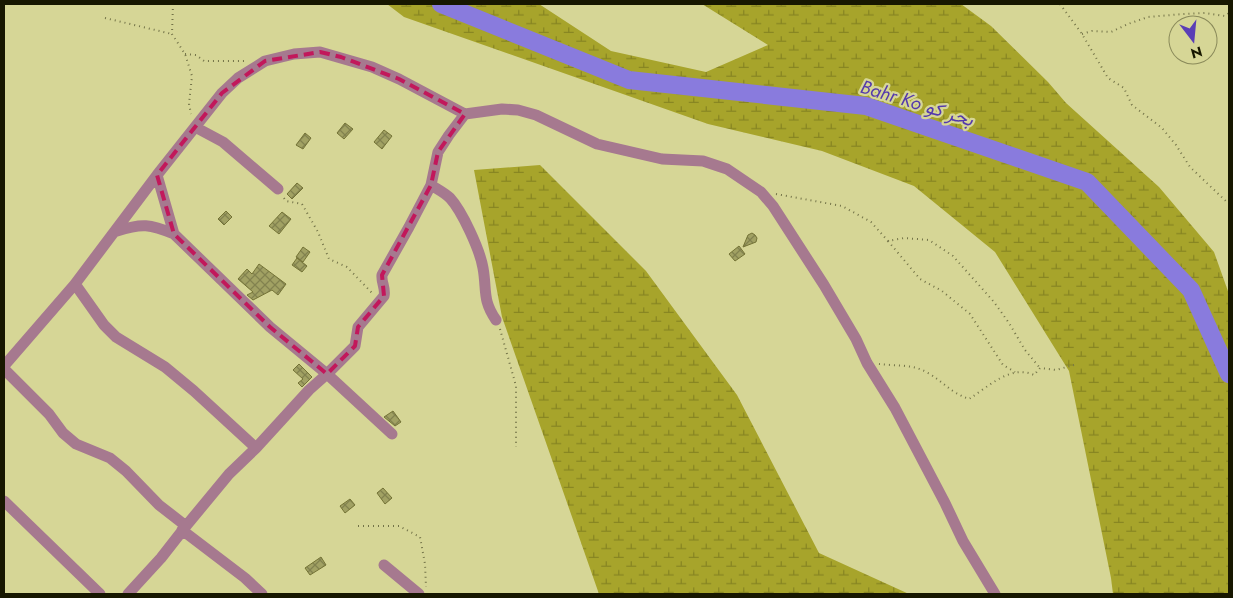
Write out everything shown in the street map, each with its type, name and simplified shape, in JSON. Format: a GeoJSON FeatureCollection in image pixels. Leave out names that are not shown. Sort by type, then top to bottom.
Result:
{"type":"FeatureCollection","features":[{"type":"Feature","properties":{"kind":"street"},"geometry":{"type":"LineString","coordinates":[[262,594],[184,528],[126,471],[110,458],[76,444],[4,367],[75,284],[117,231],[157,174],[222,93],[238,78],[265,61],[294,54],[320,52],[372,67],[399,78],[465,114],[502,109],[518,110],[536,115],[597,144],[662,159],[703,161],[727,169],[761,192],[773,206],[856,339],[867,362],[895,408],[963,541],[995,594]]}},
{"type":"Feature","properties":{"kind":"street"},"geometry":{"type":"LineString","coordinates":[[128,594],[161,558],[229,474],[256,448],[309,390],[355,346],[358,327],[385,292],[381,281],[382,275],[431,185],[438,152],[465,114]]}},
{"type":"Feature","properties":{"kind":"street"},"geometry":{"type":"LineString","coordinates":[[195,127],[223,142],[278,189]]}},
{"type":"Feature","properties":{"kind":"street"},"geometry":{"type":"LineString","coordinates":[[157,174],[174,234]]}},
{"type":"Feature","properties":{"kind":"street"},"geometry":{"type":"LineString","coordinates":[[431,185],[449,196],[457,207],[475,242],[481,258],[485,297],[489,309],[496,320]]}},
{"type":"Feature","properties":{"kind":"street"},"geometry":{"type":"LineString","coordinates":[[117,231],[137,225],[157,227],[174,234],[270,327],[327,374],[392,434]]}},
{"type":"Feature","properties":{"kind":"street"},"geometry":{"type":"LineString","coordinates":[[75,284],[104,325],[116,337],[165,367],[256,448]]}},
{"type":"Feature","properties":{"kind":"street"},"geometry":{"type":"LineString","coordinates":[[4,501],[100,594]]}},
{"type":"Feature","properties":{"kind":"street"},"geometry":{"type":"LineString","coordinates":[[384,565],[422,592]]}},
{"type":"Feature","properties":{"kind":"path"},"geometry":{"type":"LineString","coordinates":[[173,4],[172,34],[185,54],[192,76],[189,104],[195,127]]}},
{"type":"Feature","properties":{"kind":"path"},"geometry":{"type":"LineString","coordinates":[[1060,4],[1082,34],[1108,78],[1124,88],[1132,105],[1162,128],[1190,167],[1229,204]]}},
{"type":"Feature","properties":{"kind":"path"},"geometry":{"type":"LineString","coordinates":[[1082,34],[1092,31],[1111,32],[1148,17],[1205,13],[1225,16],[1229,13]]}},
{"type":"Feature","properties":{"kind":"path"},"geometry":{"type":"LineString","coordinates":[[106,18],[172,34]]}},
{"type":"Feature","properties":{"kind":"path"},"geometry":{"type":"LineString","coordinates":[[185,54],[196,55],[204,61],[265,61]]}},
{"type":"Feature","properties":{"kind":"path"},"geometry":{"type":"LineString","coordinates":[[278,189],[286,201],[302,204],[318,232],[329,259],[347,267],[379,301]]}},
{"type":"Feature","properties":{"kind":"path"},"geometry":{"type":"LineString","coordinates":[[761,192],[842,206],[871,222],[920,279],[942,291],[970,314],[1003,365],[1015,372]]}},
{"type":"Feature","properties":{"kind":"path"},"geometry":{"type":"LineString","coordinates":[[888,241],[904,238],[928,240],[953,256],[994,302],[1025,350],[1040,368],[1056,370],[1074,365]]}},
{"type":"Feature","properties":{"kind":"path"},"geometry":{"type":"LineString","coordinates":[[496,320],[503,334],[516,386],[516,447]]}},
{"type":"Feature","properties":{"kind":"path"},"geometry":{"type":"LineString","coordinates":[[867,362],[925,371],[956,394],[969,399],[1003,376],[1015,372],[1027,372],[1034,375],[1040,368]]}},
{"type":"Feature","properties":{"kind":"path"},"geometry":{"type":"LineString","coordinates":[[358,526],[399,526],[420,537],[425,564],[422,592]]}},
{"type":"Feature","properties":{"kind":"highlighted area"},"geometry":{"type":"Polygon","coordinates":[[[320,52],[341,57],[399,79],[465,114],[438,152],[431,185],[382,275],[384,296],[358,327],[355,346],[327,374],[270,327],[174,234],[157,175],[222,93],[265,61],[320,52]]]}},
{"type":"Feature","properties":{"kind":"green space"},"geometry":{"type":"Polygon","coordinates":[[[387,4],[539,4],[611,51],[706,72],[768,45],[702,4],[961,4],[991,26],[1048,82],[1066,103],[1159,187],[1214,252],[1229,294],[1229,594],[1113,594],[1069,371],[995,252],[914,186],[822,151],[708,124],[404,17],[387,4]]]}},
{"type":"Feature","properties":{"kind":"green space"},"geometry":{"type":"Polygon","coordinates":[[[540,165],[646,271],[737,395],[819,553],[909,594],[599,594],[502,317],[474,170],[540,165]]]}},
{"type":"Feature","properties":{"kind":"building"},"geometry":{"type":"Polygon","coordinates":[[[345,123],[353,129],[344,139],[337,133],[345,123]]]}},
{"type":"Feature","properties":{"kind":"building"},"geometry":{"type":"Polygon","coordinates":[[[384,130],[392,136],[382,149],[374,142],[384,130]]]}},
{"type":"Feature","properties":{"kind":"building"},"geometry":{"type":"Polygon","coordinates":[[[305,133],[311,138],[303,149],[296,145],[305,133]]]}},
{"type":"Feature","properties":{"kind":"building"},"geometry":{"type":"Polygon","coordinates":[[[297,183],[303,188],[292,199],[287,194],[297,183]]]}},
{"type":"Feature","properties":{"kind":"building"},"geometry":{"type":"Polygon","coordinates":[[[226,211],[232,217],[224,225],[218,219],[226,211]]]}},
{"type":"Feature","properties":{"kind":"building"},"geometry":{"type":"Polygon","coordinates":[[[282,212],[291,219],[279,234],[269,226],[282,212]]]}},
{"type":"Feature","properties":{"kind":"building"},"geometry":{"type":"Polygon","coordinates":[[[752,233],[757,238],[756,242],[743,247],[748,235],[752,233]]]}},
{"type":"Feature","properties":{"kind":"building"},"geometry":{"type":"Polygon","coordinates":[[[739,246],[745,254],[735,261],[729,254],[739,246]]]}},
{"type":"Feature","properties":{"kind":"building"},"geometry":{"type":"Polygon","coordinates":[[[303,247],[310,252],[303,262],[296,257],[303,247]]]}},
{"type":"Feature","properties":{"kind":"building"},"geometry":{"type":"Polygon","coordinates":[[[297,258],[307,266],[302,272],[292,265],[297,258]]]}},
{"type":"Feature","properties":{"kind":"building"},"geometry":{"type":"Polygon","coordinates":[[[259,264],[286,284],[278,295],[272,290],[253,300],[247,295],[253,292],[238,279],[247,269],[252,274],[259,264]]]}},
{"type":"Feature","properties":{"kind":"building"},"geometry":{"type":"Polygon","coordinates":[[[299,364],[312,377],[302,387],[298,383],[303,379],[293,370],[299,364]]]}},
{"type":"Feature","properties":{"kind":"building"},"geometry":{"type":"Polygon","coordinates":[[[393,411],[401,422],[395,426],[384,417],[393,411]]]}},
{"type":"Feature","properties":{"kind":"building"},"geometry":{"type":"Polygon","coordinates":[[[383,488],[392,498],[385,504],[377,493],[383,488]]]}},
{"type":"Feature","properties":{"kind":"building"},"geometry":{"type":"Polygon","coordinates":[[[350,499],[355,505],[345,513],[340,506],[350,499]]]}},
{"type":"Feature","properties":{"kind":"building"},"geometry":{"type":"Polygon","coordinates":[[[321,557],[326,565],[310,575],[305,568],[321,557]]]}},
{"type":"Feature","properties":{"kind":"waterway","name":"Bahr Ko بحر كو"},"geometry":{"type":"LineString","coordinates":[[441,4],[629,80],[866,106],[1087,182],[1191,290],[1229,374]]}}]}
